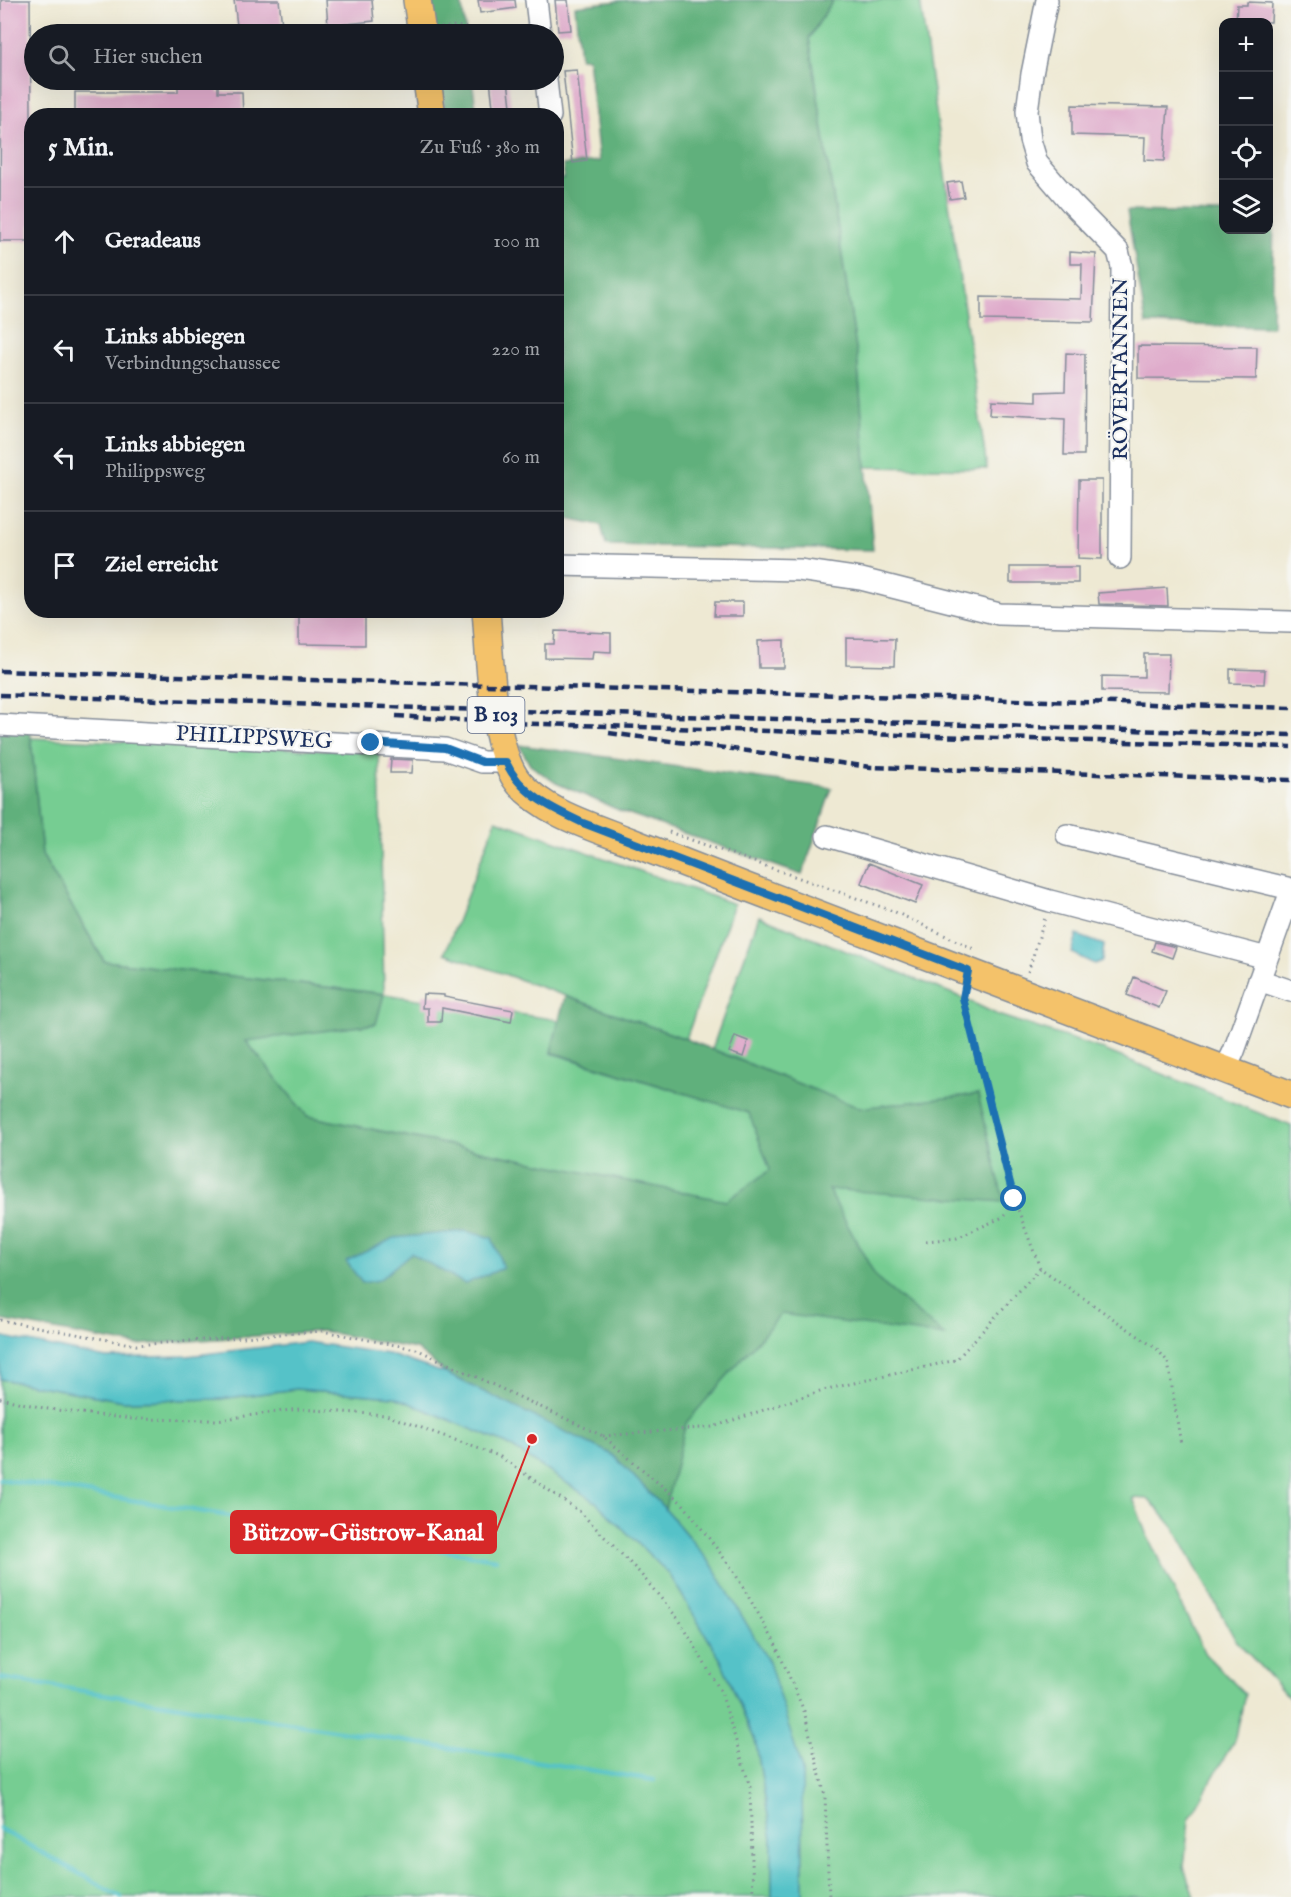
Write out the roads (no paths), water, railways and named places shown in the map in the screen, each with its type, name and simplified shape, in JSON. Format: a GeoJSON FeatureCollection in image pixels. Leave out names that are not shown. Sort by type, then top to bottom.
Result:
{"type":"FeatureCollection","features":[{"type":"Feature","properties":{"kind":"main road"},"geometry":{"type":"LineString","coordinates":[[417,0],[427,24]]}},
{"type":"Feature","properties":{"kind":"main road"},"geometry":{"type":"LineString","coordinates":[[428,90],[431,108]]}},
{"type":"Feature","properties":{"kind":"main road","name":"B 103"},"geometry":{"type":"LineString","coordinates":[[487,618],[497,722],[506,762],[521,785],[556,811],[583,823],[977,963],[1023,977],[1225,1070],[1291,1095]]}},
{"type":"Feature","properties":{"kind":"street"},"geometry":{"type":"LineString","coordinates":[[536,0],[539,24]]}},
{"type":"Feature","properties":{"kind":"street","name":"RÖVERTANNEN"},"geometry":{"type":"LineString","coordinates":[[1047,0],[1027,111],[1030,140],[1037,163],[1072,204],[1118,251],[1122,267],[1120,558]]}},
{"type":"Feature","properties":{"kind":"street"},"geometry":{"type":"LineString","coordinates":[[547,90],[549,108]]}},
{"type":"Feature","properties":{"kind":"street"},"geometry":{"type":"LineString","coordinates":[[564,565],[799,570],[861,579],[999,614],[1291,622]]}},
{"type":"Feature","properties":{"kind":"street","name":"PHILIPPSWEG"},"geometry":{"type":"LineString","coordinates":[[0,725],[445,748],[482,762],[506,762]]}},
{"type":"Feature","properties":{"kind":"street"},"geometry":{"type":"LineString","coordinates":[[1067,835],[1291,890],[1234,1051],[1225,1070]]}},
{"type":"Feature","properties":{"kind":"street"},"geometry":{"type":"LineString","coordinates":[[826,836],[1050,901],[1267,958]]}},
{"type":"Feature","properties":{"kind":"street"},"geometry":{"type":"LineString","coordinates":[[1259,980],[1291,991]]}},
{"type":"Feature","properties":{"kind":"water"},"geometry":{"type":"Polygon","coordinates":[[[1077,935],[1104,945],[1102,961],[1094,964],[1072,953],[1077,935]]]}},
{"type":"Feature","properties":{"kind":"water"},"geometry":{"type":"Polygon","coordinates":[[[465,1231],[492,1238],[503,1268],[465,1284],[411,1253],[379,1280],[362,1283],[346,1261],[394,1238],[465,1231]]]}},
{"type":"Feature","properties":{"kind":"water"},"geometry":{"type":"Polygon","coordinates":[[[0,1336],[106,1358],[187,1356],[307,1342],[388,1354],[447,1374],[613,1455],[665,1509],[712,1565],[769,1662],[802,1770],[803,1897],[772,1897],[772,1839],[756,1743],[721,1660],[670,1575],[596,1502],[507,1444],[395,1397],[296,1389],[220,1399],[124,1401],[0,1379],[0,1336]]]}},
{"type":"Feature","properties":{"kind":"waterway"},"geometry":{"type":"LineString","coordinates":[[0,1479],[496,1559]]}},
{"type":"Feature","properties":{"kind":"waterway"},"geometry":{"type":"LineString","coordinates":[[0,1678],[654,1780]]}},
{"type":"Feature","properties":{"kind":"waterway"},"geometry":{"type":"LineString","coordinates":[[0,1829],[121,1897]]}},
{"type":"Feature","properties":{"kind":"railway"},"geometry":{"type":"LineString","coordinates":[[0,671],[1291,708]]}},
{"type":"Feature","properties":{"kind":"railway"},"geometry":{"type":"LineString","coordinates":[[0,695],[1291,735]]}},
{"type":"Feature","properties":{"kind":"railway"},"geometry":{"type":"LineString","coordinates":[[396,716],[509,723],[1291,747]]}},
{"type":"Feature","properties":{"kind":"railway"},"geometry":{"type":"LineString","coordinates":[[609,733],[871,767],[1291,780]]}},
{"type":"Feature","properties":{"kind":"place","name":"Bützow-Güstrow-Kanal"},"geometry":{"type":"Point","coordinates":[532,1439]}}]}
